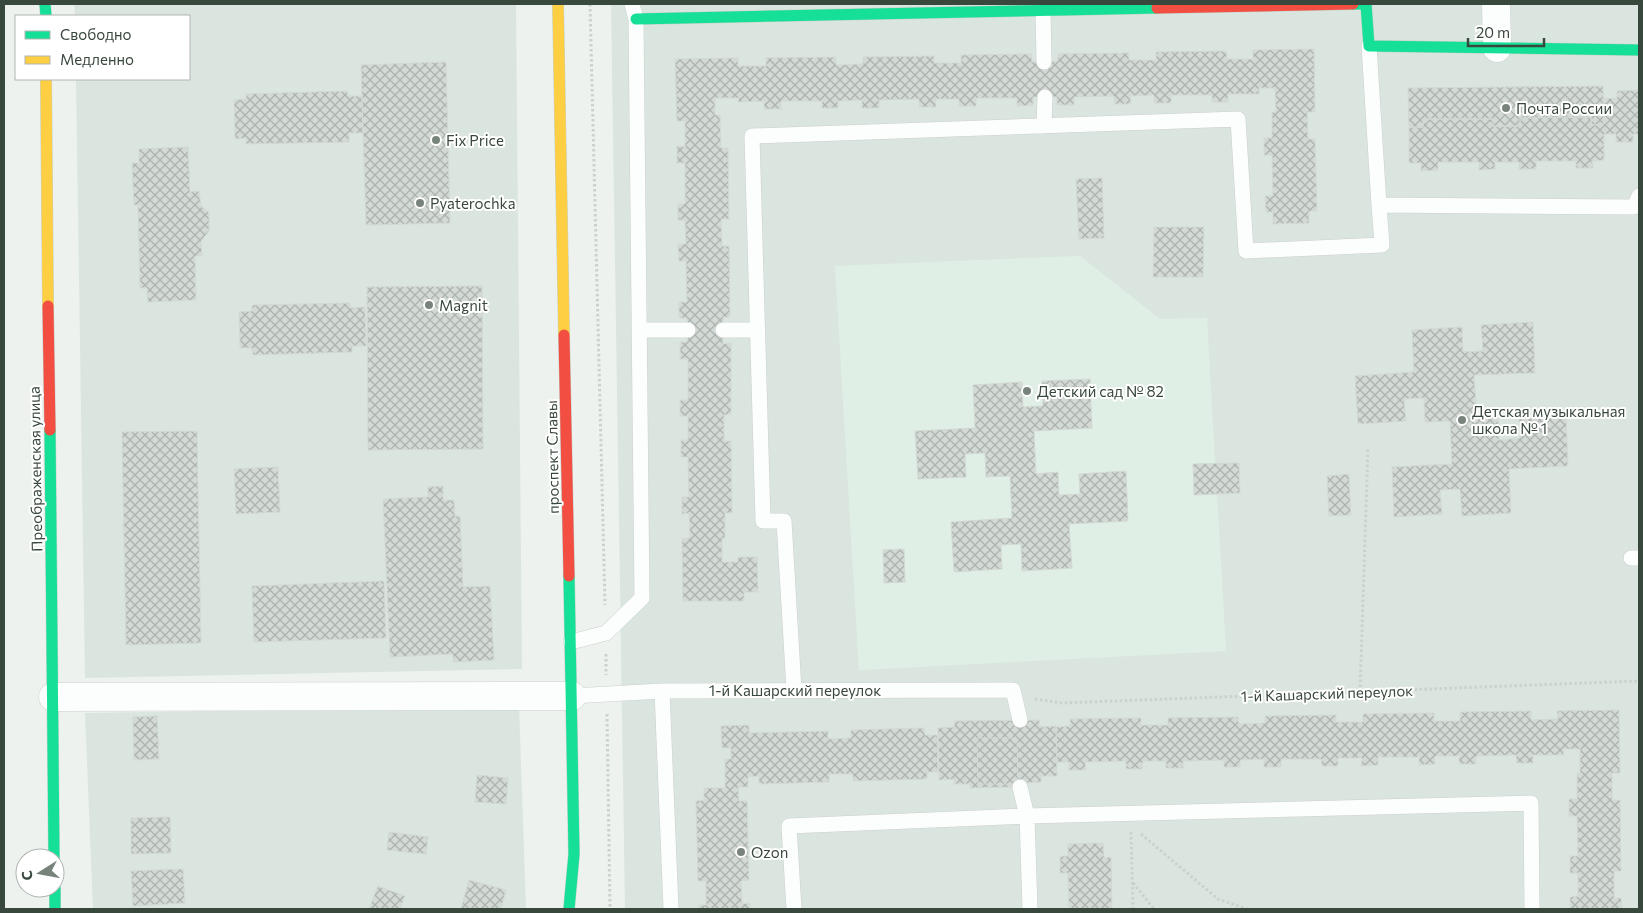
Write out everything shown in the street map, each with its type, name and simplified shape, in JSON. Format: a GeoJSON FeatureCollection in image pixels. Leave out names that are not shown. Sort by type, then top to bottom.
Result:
{"type":"FeatureCollection","features":[{"type":"Feature","properties":{"kind":"main road","name":"проспект Славы"},"geometry":{"type":"LineString","coordinates":[[558,4],[574,854],[569,909]]}},
{"type":"Feature","properties":{"kind":"main road"},"geometry":{"type":"LineString","coordinates":[[636,19],[1044,8],[1366,4],[1369,46],[1639,50]]}},
{"type":"Feature","properties":{"kind":"main road","name":"Преображенская улица"},"geometry":{"type":"LineString","coordinates":[[46,80],[54,848]]}},
{"type":"Feature","properties":{"kind":"street"},"geometry":{"type":"LineString","coordinates":[[1496,4],[1497,48]]}},
{"type":"Feature","properties":{"kind":"street"},"geometry":{"type":"LineString","coordinates":[[53,698],[572,696]]}},
{"type":"Feature","properties":{"kind":"lane"},"geometry":{"type":"LineString","coordinates":[[571,642],[606,633],[642,598],[636,19],[632,4]]}},
{"type":"Feature","properties":{"kind":"lane"},"geometry":{"type":"LineString","coordinates":[[1044,8],[1044,62]]}},
{"type":"Feature","properties":{"kind":"lane"},"geometry":{"type":"LineString","coordinates":[[794,690],[784,521],[763,521],[752,136],[1238,119],[1246,251],[1382,246],[1369,46]]}},
{"type":"Feature","properties":{"kind":"lane"},"geometry":{"type":"LineString","coordinates":[[1044,97],[1044,126]]}},
{"type":"Feature","properties":{"kind":"lane"},"geometry":{"type":"LineString","coordinates":[[1379,205],[1634,207],[1639,196]]}},
{"type":"Feature","properties":{"kind":"lane"},"geometry":{"type":"LineString","coordinates":[[640,330],[688,330]]}},
{"type":"Feature","properties":{"kind":"lane"},"geometry":{"type":"LineString","coordinates":[[723,330],[758,330]]}},
{"type":"Feature","properties":{"kind":"lane","name":"1-й Кашарский переулок"},"geometry":{"type":"LineString","coordinates":[[572,696],[662,691],[1013,690],[1014,696]]}},
{"type":"Feature","properties":{"kind":"lane"},"geometry":{"type":"LineString","coordinates":[[662,691],[671,909]]}},
{"type":"Feature","properties":{"kind":"lane"},"geometry":{"type":"LineString","coordinates":[[1014,696],[1020,720]]}},
{"type":"Feature","properties":{"kind":"lane"},"geometry":{"type":"LineString","coordinates":[[1020,787],[1027,816],[1030,909]]}},
{"type":"Feature","properties":{"kind":"lane"},"geometry":{"type":"LineString","coordinates":[[794,909],[789,826],[1027,816],[1130,819],[1531,803],[1532,909]]}},
{"type":"Feature","properties":{"kind":"path"},"geometry":{"type":"LineString","coordinates":[[590,4],[605,605]]}},
{"type":"Feature","properties":{"kind":"path"},"geometry":{"type":"LineString","coordinates":[[1360,692],[1368,448]]}},
{"type":"Feature","properties":{"kind":"path"},"geometry":{"type":"LineString","coordinates":[[606,645],[610,909]]}},
{"type":"Feature","properties":{"kind":"path","name":"1-й Кашарский переулок"},"geometry":{"type":"LineString","coordinates":[[1014,696],[1062,703],[1639,681]]}},
{"type":"Feature","properties":{"kind":"path"},"geometry":{"type":"LineString","coordinates":[[1130,819],[1133,909]]}},
{"type":"Feature","properties":{"kind":"path"},"geometry":{"type":"LineString","coordinates":[[1130,819],[1218,899],[1247,909]]}},
{"type":"Feature","properties":{"kind":"path"},"geometry":{"type":"LineString","coordinates":[[1132,882],[1154,909]]}},
{"type":"Feature","properties":{"kind":"shaded area"},"geometry":{"type":"Polygon","coordinates":[[[74,4],[516,4],[522,669],[85,678],[76,80],[190,80],[190,15],[75,15],[74,4]]]}},
{"type":"Feature","properties":{"kind":"shaded area"},"geometry":{"type":"Polygon","coordinates":[[[611,4],[1639,4],[1639,909],[625,909],[611,4]]]}},
{"type":"Feature","properties":{"kind":"shaded area","name":"Детский сад № 82"},"geometry":{"type":"Polygon","coordinates":[[[1080,256],[1160,319],[1207,318],[1215,464],[1195,495],[1217,494],[1226,651],[859,670],[835,266],[1080,256]]]}},
{"type":"Feature","properties":{"kind":"shaded area"},"geometry":{"type":"Polygon","coordinates":[[[519,706],[526,909],[93,909],[85,713],[519,706]]]}},
{"type":"Feature","properties":{"kind":"building"},"geometry":{"type":"Polygon","coordinates":[[[1314,49],[1315,112],[1307,112],[1308,139],[1315,139],[1317,211],[1309,211],[1309,223],[1273,224],[1273,212],[1266,212],[1265,196],[1273,196],[1272,155],[1264,155],[1264,138],[1272,138],[1272,112],[1276,112],[1275,88],[1259,88],[1259,94],[1228,94],[1228,102],[1212,102],[1212,95],[1171,95],[1171,103],[1154,103],[1154,95],[1130,96],[1131,104],[1115,104],[1114,96],[1074,97],[1074,105],[1057,105],[1057,97],[1033,97],[1033,105],[1017,106],[1017,98],[976,98],[976,106],[959,106],[959,99],[935,99],[936,107],[919,107],[919,99],[879,100],[879,108],[862,108],[862,100],[838,101],[838,108],[822,108],[822,101],[781,101],[781,109],[764,109],[764,101],[738,102],[739,98],[715,98],[715,115],[720,115],[721,148],[728,148],[729,219],[721,219],[722,246],[729,246],[730,317],[723,317],[723,344],[731,343],[731,414],[724,415],[724,441],[731,441],[732,513],[725,513],[725,539],[722,538],[722,562],[738,562],[738,557],[757,557],[758,592],[744,592],[744,601],[683,601],[682,539],[690,538],[689,513],[682,514],[682,497],[689,497],[688,457],[681,457],[681,440],[688,440],[688,416],[680,416],[680,400],[688,400],[688,359],[680,359],[680,342],[687,342],[688,330],[687,318],[679,318],[679,302],[687,302],[686,261],[679,261],[678,244],[686,244],[685,220],[678,220],[678,204],[685,204],[685,163],[677,163],[677,146],[685,147],[685,121],[677,121],[675,59],[738,58],[738,66],[766,66],[766,58],[836,57],[836,65],[863,64],[863,57],[934,56],[934,63],[961,63],[961,55],[1031,54],[1032,62],[1058,61],[1058,54],[1129,53],[1129,60],[1156,60],[1156,52],[1226,51],[1227,59],[1253,59],[1253,50],[1314,49]]]}},
{"type":"Feature","properties":{"kind":"building"},"geometry":{"type":"Polygon","coordinates":[[[446,62],[450,223],[366,225],[361,65],[446,62]]]}},
{"type":"Feature","properties":{"kind":"building","name":"Почта России"},"geometry":{"type":"Polygon","coordinates":[[[1603,86],[1604,124],[1591,125],[1591,117],[1520,118],[1520,126],[1493,126],[1493,119],[1423,119],[1423,127],[1409,127],[1408,88],[1603,86]]]}},
{"type":"Feature","properties":{"kind":"building"},"geometry":{"type":"Polygon","coordinates":[[[1639,90],[1639,134],[1633,134],[1633,142],[1616,142],[1616,134],[1604,134],[1604,160],[1592,161],[1593,168],[1576,168],[1576,161],[1536,161],[1536,169],[1519,169],[1519,162],[1495,162],[1495,169],[1479,170],[1479,162],[1438,162],[1438,170],[1421,171],[1421,163],[1409,163],[1409,127],[1423,127],[1423,119],[1493,119],[1493,126],[1520,126],[1520,118],[1591,117],[1591,125],[1604,124],[1603,99],[1617,98],[1617,91],[1639,90]]]}},
{"type":"Feature","properties":{"kind":"building"},"geometry":{"type":"Polygon","coordinates":[[[347,91],[348,96],[362,96],[363,133],[349,133],[349,142],[246,144],[247,138],[235,139],[234,100],[246,99],[246,94],[347,91]]]}},
{"type":"Feature","properties":{"kind":"building"},"geometry":{"type":"Polygon","coordinates":[[[188,147],[190,192],[199,191],[201,206],[209,213],[209,231],[201,241],[202,256],[195,256],[196,300],[148,302],[147,288],[140,288],[138,205],[134,205],[132,163],[139,163],[139,149],[188,147]]]}},
{"type":"Feature","properties":{"kind":"building"},"geometry":{"type":"Polygon","coordinates":[[[1102,178],[1104,238],[1079,239],[1076,179],[1102,178]]]}},
{"type":"Feature","properties":{"kind":"building"},"geometry":{"type":"Polygon","coordinates":[[[1154,227],[1204,227],[1203,277],[1153,277],[1154,227]]]}},
{"type":"Feature","properties":{"kind":"building"},"geometry":{"type":"Polygon","coordinates":[[[482,286],[483,449],[368,450],[367,287],[482,286]]]}},
{"type":"Feature","properties":{"kind":"building"},"geometry":{"type":"Polygon","coordinates":[[[350,303],[350,308],[365,307],[366,346],[352,346],[352,352],[253,355],[252,348],[240,348],[239,312],[252,311],[252,305],[350,303]]]}},
{"type":"Feature","properties":{"kind":"building","name":"Детская музыкальная школа № 1"},"geometry":{"type":"Polygon","coordinates":[[[1533,322],[1535,373],[1474,375],[1477,419],[1498,417],[1499,440],[1520,438],[1519,419],[1566,416],[1568,466],[1509,469],[1511,513],[1462,516],[1460,489],[1440,490],[1442,514],[1394,517],[1392,467],[1452,464],[1450,421],[1425,422],[1424,398],[1404,399],[1406,421],[1358,424],[1355,376],[1414,372],[1412,330],[1462,327],[1463,352],[1483,351],[1481,325],[1533,322]]]}},
{"type":"Feature","properties":{"kind":"building"},"geometry":{"type":"Polygon","coordinates":[[[1090,379],[1092,428],[1034,431],[1036,474],[1058,472],[1059,495],[1080,494],[1079,474],[1126,471],[1128,521],[1069,524],[1072,568],[1022,571],[1021,544],[1001,545],[1002,569],[954,572],[951,522],[1012,518],[1010,476],[986,477],[985,453],[965,454],[966,477],[918,479],[915,431],[975,428],[973,385],[1022,382],[1023,407],[1043,406],[1042,381],[1090,379]]]}},
{"type":"Feature","properties":{"kind":"building"},"geometry":{"type":"Polygon","coordinates":[[[197,431],[201,643],[126,645],[122,432],[197,431]]]}},
{"type":"Feature","properties":{"kind":"building"},"geometry":{"type":"Polygon","coordinates":[[[1239,463],[1240,493],[1194,495],[1193,464],[1239,463]]]}},
{"type":"Feature","properties":{"kind":"building"},"geometry":{"type":"Polygon","coordinates":[[[278,467],[280,512],[236,514],[234,469],[278,467]]]}},
{"type":"Feature","properties":{"kind":"building"},"geometry":{"type":"Polygon","coordinates":[[[1349,474],[1351,515],[1329,516],[1327,476],[1349,474]]]}},
{"type":"Feature","properties":{"kind":"building"},"geometry":{"type":"Polygon","coordinates":[[[443,486],[443,500],[454,500],[455,516],[460,516],[463,587],[490,586],[494,660],[453,662],[453,654],[390,657],[383,499],[428,497],[428,487],[443,486]]]}},
{"type":"Feature","properties":{"kind":"building"},"geometry":{"type":"Polygon","coordinates":[[[904,549],[905,582],[884,583],[883,550],[904,549]]]}},
{"type":"Feature","properties":{"kind":"building"},"geometry":{"type":"Polygon","coordinates":[[[384,581],[386,638],[254,642],[252,586],[384,581]]]}},
{"type":"Feature","properties":{"kind":"building"},"geometry":{"type":"Polygon","coordinates":[[[1619,710],[1620,773],[1612,773],[1612,800],[1620,800],[1621,871],[1614,871],[1614,898],[1621,898],[1622,909],[1570,909],[1570,897],[1578,896],[1578,873],[1570,873],[1570,856],[1578,856],[1577,816],[1569,816],[1569,799],[1577,799],[1577,773],[1580,773],[1580,749],[1563,749],[1564,755],[1533,755],[1533,763],[1517,763],[1516,755],[1476,756],[1476,764],[1459,764],[1459,756],[1435,756],[1435,764],[1419,765],[1419,757],[1378,757],[1378,765],[1361,766],[1362,758],[1338,758],[1338,766],[1322,766],[1321,759],[1281,759],[1281,767],[1264,767],[1264,759],[1240,760],[1240,767],[1224,767],[1224,760],[1183,761],[1183,768],[1166,768],[1166,761],[1143,761],[1142,769],[1126,769],[1126,761],[1085,762],[1086,770],[1069,770],[1069,762],[1057,762],[1056,727],[1070,726],[1070,719],[1141,718],[1141,725],[1168,725],[1168,718],[1238,717],[1239,724],[1265,723],[1265,716],[1336,715],[1336,722],[1363,722],[1363,714],[1434,713],[1434,721],[1460,721],[1460,712],[1531,711],[1531,720],[1558,719],[1557,711],[1619,710]]]}},
{"type":"Feature","properties":{"kind":"building"},"geometry":{"type":"Polygon","coordinates":[[[157,716],[159,759],[134,760],[133,717],[157,716]]]}},
{"type":"Feature","properties":{"kind":"building"},"geometry":{"type":"Polygon","coordinates":[[[1039,720],[1040,727],[1056,726],[1057,776],[1041,776],[1041,782],[1025,783],[1020,787],[970,788],[970,784],[954,784],[954,779],[939,780],[938,728],[954,727],[955,721],[1039,720]]]}},
{"type":"Feature","properties":{"kind":"building"},"geometry":{"type":"Polygon","coordinates":[[[749,725],[749,733],[828,731],[828,739],[851,738],[851,730],[924,728],[925,735],[937,735],[938,772],[927,772],[927,779],[853,781],[853,774],[829,774],[829,782],[759,784],[759,776],[748,777],[748,787],[738,787],[739,801],[747,801],[749,880],[741,881],[742,904],[750,903],[750,909],[699,909],[699,905],[706,905],[706,881],[698,881],[696,801],[704,800],[704,788],[725,788],[725,759],[731,759],[731,748],[722,748],[721,726],[749,725]]]}},
{"type":"Feature","properties":{"kind":"building"},"geometry":{"type":"Polygon","coordinates":[[[977,738],[1017,738],[1018,784],[978,784],[977,738]]]}},
{"type":"Feature","properties":{"kind":"building"},"geometry":{"type":"Polygon","coordinates":[[[477,775],[508,778],[506,804],[475,802],[477,775]]]}},
{"type":"Feature","properties":{"kind":"building"},"geometry":{"type":"Polygon","coordinates":[[[170,817],[171,853],[131,854],[131,818],[170,817]]]}},
{"type":"Feature","properties":{"kind":"building"},"geometry":{"type":"Polygon","coordinates":[[[389,832],[428,837],[426,854],[387,850],[389,832]]]}},
{"type":"Feature","properties":{"kind":"building"},"geometry":{"type":"Polygon","coordinates":[[[1103,843],[1104,858],[1111,857],[1112,909],[1069,909],[1068,873],[1060,873],[1060,856],[1068,856],[1068,844],[1103,843]]]}},
{"type":"Feature","properties":{"kind":"building"},"geometry":{"type":"Polygon","coordinates":[[[183,869],[185,903],[133,906],[131,871],[183,869]]]}},
{"type":"Feature","properties":{"kind":"building"},"geometry":{"type":"Polygon","coordinates":[[[469,880],[506,890],[501,909],[461,909],[469,880]]]}},
{"type":"Feature","properties":{"kind":"building"},"geometry":{"type":"Polygon","coordinates":[[[378,886],[405,896],[400,909],[369,909],[378,886]]]}},
{"type":"Feature","properties":{"kind":"traffic: fast"},"geometry":{"type":"LineString","coordinates":[[45,4],[46,15]]}},
{"type":"Feature","properties":{"kind":"traffic: fast"},"geometry":{"type":"LineString","coordinates":[[1353,4],[1366,4],[1369,46],[1639,50]]}},
{"type":"Feature","properties":{"kind":"traffic: fast"},"geometry":{"type":"LineString","coordinates":[[636,19],[1157,8]]}},
{"type":"Feature","properties":{"kind":"traffic: fast"},"geometry":{"type":"LineString","coordinates":[[50,430],[54,848]]}},
{"type":"Feature","properties":{"kind":"traffic: fast"},"geometry":{"type":"LineString","coordinates":[[569,576],[574,854],[569,909]]}},
{"type":"Feature","properties":{"kind":"traffic: fast"},"geometry":{"type":"LineString","coordinates":[[55,898],[55,909]]}},
{"type":"Feature","properties":{"kind":"traffic: slow"},"geometry":{"type":"LineString","coordinates":[[558,4],[564,335]]}},
{"type":"Feature","properties":{"kind":"traffic: slow"},"geometry":{"type":"LineString","coordinates":[[46,80],[48,306]]}},
{"type":"Feature","properties":{"kind":"traffic: jam"},"geometry":{"type":"LineString","coordinates":[[1157,8],[1353,4]]}},
{"type":"Feature","properties":{"kind":"traffic: jam"},"geometry":{"type":"LineString","coordinates":[[48,306],[50,430]]}},
{"type":"Feature","properties":{"kind":"traffic: jam"},"geometry":{"type":"LineString","coordinates":[[564,335],[569,576]]}},
{"type":"Feature","properties":{"kind":"place","name":"Почта России"},"geometry":{"type":"Point","coordinates":[1506,108]}},
{"type":"Feature","properties":{"kind":"place","name":"Fix Price"},"geometry":{"type":"Point","coordinates":[436,140]}},
{"type":"Feature","properties":{"kind":"place","name":"Pyaterochka"},"geometry":{"type":"Point","coordinates":[420,203]}},
{"type":"Feature","properties":{"kind":"place","name":"Magnit"},"geometry":{"type":"Point","coordinates":[429,305]}},
{"type":"Feature","properties":{"kind":"place","name":"Детский сад № 82"},"geometry":{"type":"Point","coordinates":[1027,391]}},
{"type":"Feature","properties":{"kind":"place","name":"Детская музыкальная школа № 1"},"geometry":{"type":"Point","coordinates":[1462,420]}},
{"type":"Feature","properties":{"kind":"place","name":"Ozon"},"geometry":{"type":"Point","coordinates":[741,852]}}]}
